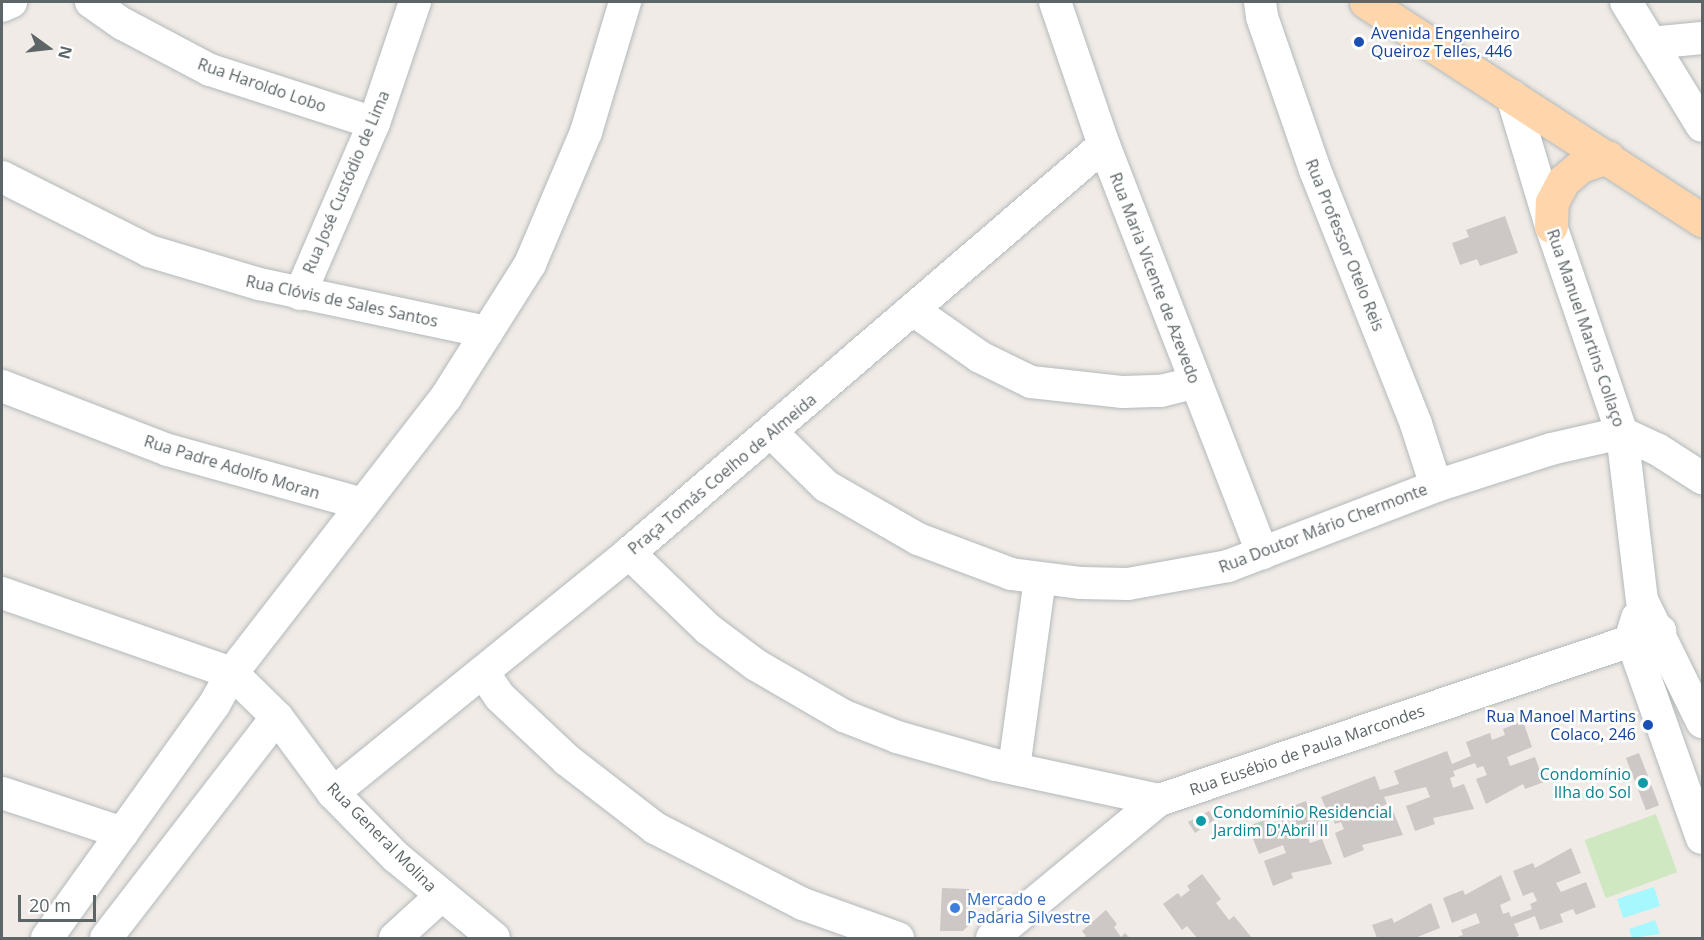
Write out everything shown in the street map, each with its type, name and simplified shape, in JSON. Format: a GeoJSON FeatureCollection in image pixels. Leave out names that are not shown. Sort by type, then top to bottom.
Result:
{"type":"FeatureCollection","features":[{"type":"Feature","properties":{"kind":"main road"},"geometry":{"type":"LineString","coordinates":[[1366,2],[1702,220]]}},
{"type":"Feature","properties":{"kind":"main road"},"geometry":{"type":"LineString","coordinates":[[1551,226],[1552,202],[1563,181],[1581,166],[1607,157]]}},
{"type":"Feature","properties":{"kind":"street"},"geometry":{"type":"LineString","coordinates":[[2,6],[11,2]]}},
{"type":"Feature","properties":{"kind":"street","name":"Rua Haroldo Lobo"},"geometry":{"type":"LineString","coordinates":[[91,2],[123,24],[210,70],[374,123]]}},
{"type":"Feature","properties":{"kind":"street","name":"Rua José Custódio de Lima"},"geometry":{"type":"LineString","coordinates":[[300,294],[374,123],[415,2]]}},
{"type":"Feature","properties":{"kind":"street"},"geometry":{"type":"LineString","coordinates":[[47,939],[214,705],[232,673],[446,397],[530,264],[586,132],[625,2]]}},
{"type":"Feature","properties":{"kind":"street","name":"Rua Maria Vicente de Azevedo"},"geometry":{"type":"LineString","coordinates":[[1055,2],[1104,145],[1262,553]]}},
{"type":"Feature","properties":{"kind":"street","name":"Rua Professor Otelo Reis"},"geometry":{"type":"LineString","coordinates":[[1260,2],[1262,17],[1315,170],[1416,424],[1436,486]]}},
{"type":"Feature","properties":{"kind":"street"},"geometry":{"type":"LineString","coordinates":[[1626,2],[1702,126]]}},
{"type":"Feature","properties":{"kind":"street"},"geometry":{"type":"LineString","coordinates":[[1651,43],[1702,38]]}},
{"type":"Feature","properties":{"kind":"street","name":"Rua Manuel Martins Collaço"},"geometry":{"type":"LineString","coordinates":[[1512,96],[1551,226],[1622,433],[1646,634]]}},
{"type":"Feature","properties":{"kind":"street","name":"Praça Tomás Coelho de Almeida"},"geometry":{"type":"LineString","coordinates":[[333,793],[629,553],[1104,145]]}},
{"type":"Feature","properties":{"kind":"street","name":"Rua Clóvis de Sales Santos"},"geometry":{"type":"LineString","coordinates":[[2,177],[149,251],[300,294],[368,305],[487,333]]}},
{"type":"Feature","properties":{"kind":"street"},"geometry":{"type":"LineString","coordinates":[[913,310],[980,357],[1031,382],[1123,392],[1161,391],[1196,382]]}},
{"type":"Feature","properties":{"kind":"street","name":"Rua Padre Adolfo Moran"},"geometry":{"type":"LineString","coordinates":[[2,386],[168,450],[363,504]]}},
{"type":"Feature","properties":{"kind":"street","name":"Rua Doutor Mário Chermonte"},"geometry":{"type":"LineString","coordinates":[[771,433],[826,486],[918,539],[1011,574],[1040,579],[1128,584],[1228,566],[1436,486],[1551,449],[1622,433]]}},
{"type":"Feature","properties":{"kind":"street"},"geometry":{"type":"LineString","coordinates":[[1622,433],[1657,449],[1702,478]]}},
{"type":"Feature","properties":{"kind":"street"},"geometry":{"type":"LineString","coordinates":[[629,553],[708,629],[807,696],[897,737],[1014,768],[1159,800]]}},
{"type":"Feature","properties":{"kind":"street"},"geometry":{"type":"LineString","coordinates":[[1014,768],[1040,579]]}},
{"type":"Feature","properties":{"kind":"street"},"geometry":{"type":"LineString","coordinates":[[2,593],[232,673]]}},
{"type":"Feature","properties":{"kind":"street"},"geometry":{"type":"LineString","coordinates":[[1646,634],[1702,722]]}},
{"type":"Feature","properties":{"kind":"street"},"geometry":{"type":"LineString","coordinates":[[1646,634],[1702,838]]}},
{"type":"Feature","properties":{"kind":"street","name":"Rua Eusébio de Paula Marcondes"},"geometry":{"type":"LineString","coordinates":[[992,939],[1159,800],[1646,634]]}},
{"type":"Feature","properties":{"kind":"street"},"geometry":{"type":"LineString","coordinates":[[483,672],[500,698],[567,760],[655,828],[804,904],[898,939]]}},
{"type":"Feature","properties":{"kind":"street","name":"Rua General Molina"},"geometry":{"type":"LineString","coordinates":[[232,673],[277,717],[333,793],[441,896],[494,939]]}},
{"type":"Feature","properties":{"kind":"street"},"geometry":{"type":"LineString","coordinates":[[106,939],[277,717]]}},
{"type":"Feature","properties":{"kind":"street"},"geometry":{"type":"LineString","coordinates":[[2,794],[123,833]]}},
{"type":"Feature","properties":{"kind":"street"},"geometry":{"type":"LineString","coordinates":[[395,939],[441,896]]}},
{"type":"Feature","properties":{"kind":"green space"},"geometry":{"type":"Polygon","coordinates":[[[1656,814],[1677,872],[1606,898],[1585,840],[1656,814]]]}},
{"type":"Feature","properties":{"kind":"water"},"geometry":{"type":"Polygon","coordinates":[[[1654,887],[1660,906],[1623,918],[1617,899],[1654,887]]]}},
{"type":"Feature","properties":{"kind":"water"},"geometry":{"type":"Polygon","coordinates":[[[1655,920],[1660,934],[1632,938],[1629,929],[1655,920]]]}},
{"type":"Feature","properties":{"kind":"building"},"geometry":{"type":"Polygon","coordinates":[[[1505,216],[1518,253],[1480,266],[1477,259],[1460,265],[1452,243],[1469,237],[1466,230],[1505,216]]]}},
{"type":"Feature","properties":{"kind":"building"},"geometry":{"type":"Polygon","coordinates":[[[1523,721],[1532,747],[1507,757],[1510,766],[1535,757],[1544,782],[1525,789],[1523,784],[1486,804],[1476,779],[1487,775],[1483,766],[1477,768],[1475,763],[1453,771],[1455,776],[1450,778],[1453,788],[1464,784],[1474,809],[1433,818],[1435,824],[1415,831],[1406,806],[1430,797],[1426,787],[1384,797],[1387,804],[1366,813],[1368,820],[1393,811],[1403,835],[1362,845],[1364,850],[1344,858],[1335,833],[1344,829],[1341,822],[1335,824],[1333,819],[1312,827],[1314,832],[1307,835],[1310,843],[1322,839],[1332,864],[1291,873],[1293,878],[1273,886],[1264,861],[1286,853],[1283,845],[1259,854],[1248,826],[1268,819],[1270,824],[1280,820],[1277,812],[1306,801],[1311,815],[1326,809],[1321,797],[1375,776],[1380,790],[1399,784],[1394,771],[1447,751],[1452,764],[1471,756],[1466,742],[1490,733],[1492,740],[1505,735],[1503,729],[1523,721]]]}},
{"type":"Feature","properties":{"kind":"building"},"geometry":{"type":"Polygon","coordinates":[[[1639,753],[1659,805],[1646,810],[1626,758],[1639,753]]]}},
{"type":"Feature","properties":{"kind":"building","name":"Condomínio Residencial Jardim D'Abril II"},"geometry":{"type":"Polygon","coordinates":[[[1209,811],[1214,820],[1195,833],[1188,822],[1209,811]]]}},
{"type":"Feature","properties":{"kind":"building"},"geometry":{"type":"Polygon","coordinates":[[[1571,848],[1581,873],[1556,883],[1561,892],[1586,882],[1596,907],[1576,915],[1573,909],[1560,914],[1563,922],[1540,930],[1535,916],[1514,924],[1519,936],[1512,938],[1455,938],[1463,935],[1461,930],[1480,923],[1476,913],[1452,923],[1443,898],[1463,890],[1465,895],[1501,875],[1511,900],[1500,905],[1503,914],[1509,912],[1511,917],[1532,909],[1530,904],[1537,901],[1533,892],[1523,896],[1513,871],[1533,863],[1535,868],[1571,848]]]}},
{"type":"Feature","properties":{"kind":"building"},"geometry":{"type":"Polygon","coordinates":[[[1202,874],[1221,899],[1216,903],[1229,920],[1234,916],[1252,938],[1197,938],[1187,926],[1182,930],[1163,904],[1178,893],[1181,897],[1190,890],[1187,886],[1202,874]]]}},
{"type":"Feature","properties":{"kind":"building","name":"Mercado e Padaria Silvestre"},"geometry":{"type":"Polygon","coordinates":[[[942,888],[969,889],[968,926],[963,931],[940,931],[942,888]]]}},
{"type":"Feature","properties":{"kind":"building"},"geometry":{"type":"Polygon","coordinates":[[[1431,903],[1440,928],[1415,938],[1377,938],[1372,925],[1392,918],[1394,923],[1431,903]]]}},
{"type":"Feature","properties":{"kind":"building"},"geometry":{"type":"Polygon","coordinates":[[[1106,910],[1117,924],[1114,927],[1121,937],[1125,933],[1130,938],[1083,938],[1086,936],[1082,931],[1106,910]]]}},
{"type":"Feature","properties":{"kind":"place","name":"Avenida Engenheiro Queiroz Telles, 446"},"geometry":{"type":"Point","coordinates":[1359,42]}},
{"type":"Feature","properties":{"kind":"place","name":"Rua Manoel Martins Colaco, 246"},"geometry":{"type":"Point","coordinates":[1648,725]}},
{"type":"Feature","properties":{"kind":"place","name":"Condomínio Ilha do Sol"},"geometry":{"type":"Point","coordinates":[1643,783]}},
{"type":"Feature","properties":{"kind":"place","name":"Condomínio Residencial Jardim D'Abril II"},"geometry":{"type":"Point","coordinates":[1201,821]}},
{"type":"Feature","properties":{"kind":"place","name":"Mercado e Padaria Silvestre"},"geometry":{"type":"Point","coordinates":[955,908]}}]}
